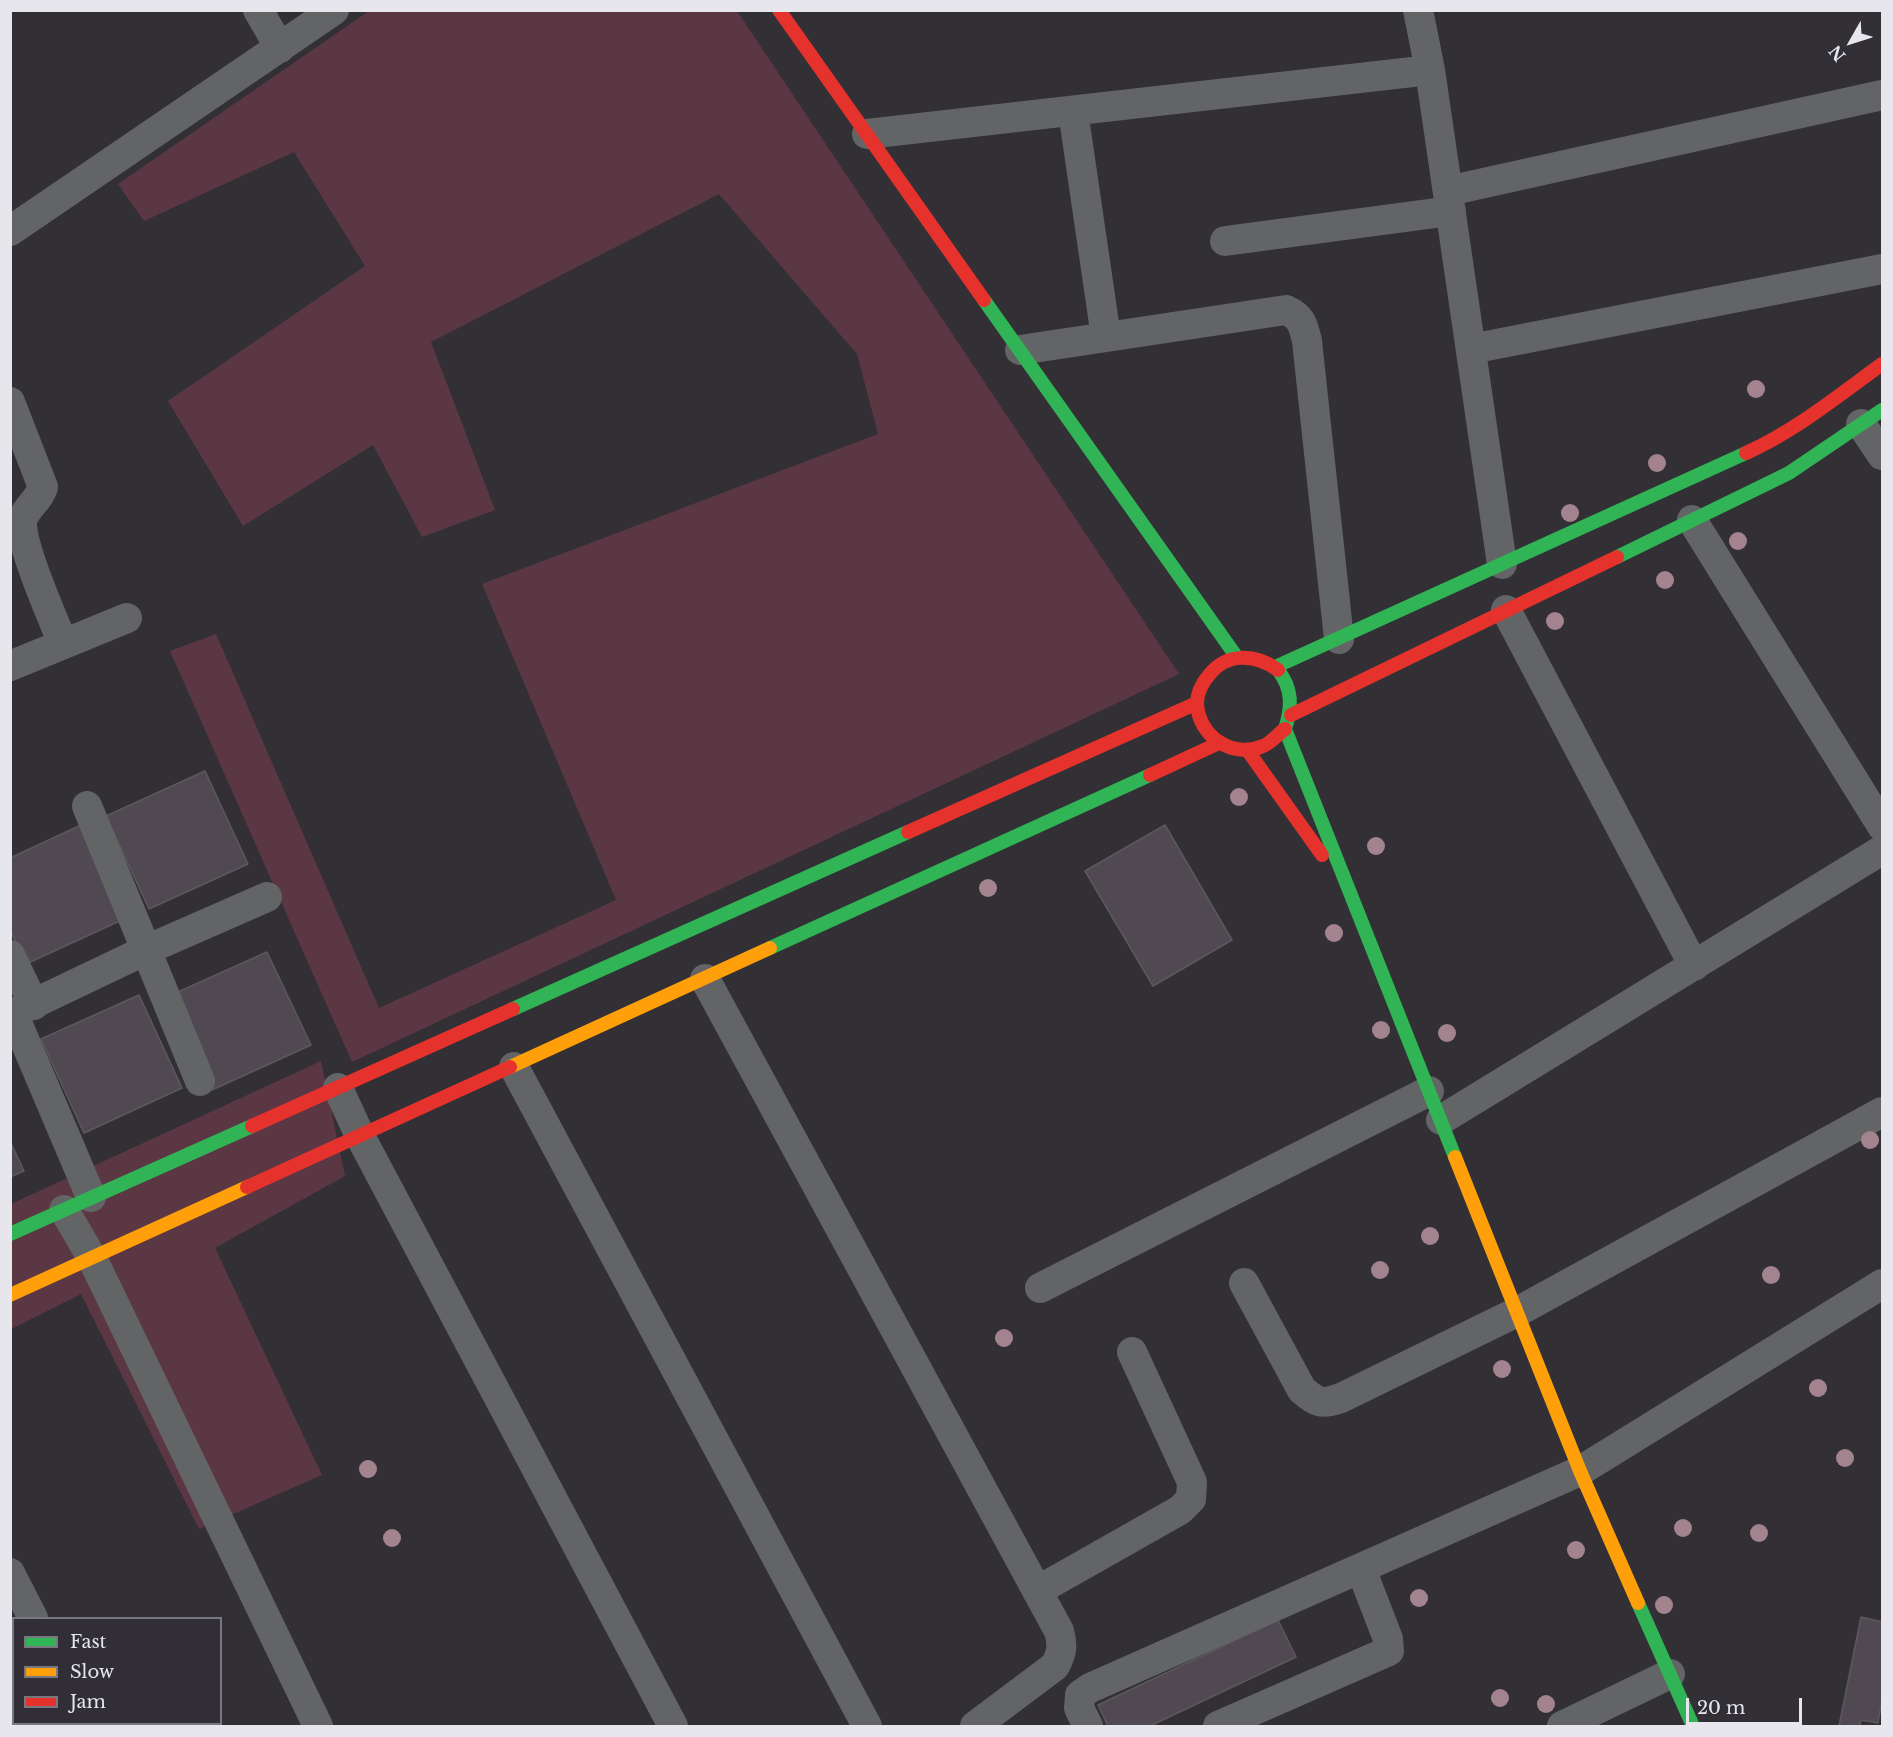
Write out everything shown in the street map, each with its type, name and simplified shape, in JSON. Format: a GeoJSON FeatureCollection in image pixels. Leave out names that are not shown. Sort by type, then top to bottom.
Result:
{"type":"FeatureCollection","features":[{"type":"Feature","properties":{"kind":"street"},"geometry":{"type":"LineString","coordinates":[[258,10],[280,48]]}},
{"type":"Feature","properties":{"kind":"street"},"geometry":{"type":"LineString","coordinates":[[10,231],[334,10]]}},
{"type":"Feature","properties":{"kind":"street"},"geometry":{"type":"LineString","coordinates":[[779,10],[1236,656]]}},
{"type":"Feature","properties":{"kind":"street"},"geometry":{"type":"LineString","coordinates":[[1418,10],[1430,70],[1450,201],[1502,564]]}},
{"type":"Feature","properties":{"kind":"street"},"geometry":{"type":"LineString","coordinates":[[867,134],[1430,70]]}},
{"type":"Feature","properties":{"kind":"street"},"geometry":{"type":"LineString","coordinates":[[1225,241],[1450,201],[1882,95]]}},
{"type":"Feature","properties":{"kind":"street"},"geometry":{"type":"LineString","coordinates":[[1074,111],[1106,337]]}},
{"type":"Feature","properties":{"kind":"street"},"geometry":{"type":"LineString","coordinates":[[1471,349],[1882,269]]}},
{"type":"Feature","properties":{"kind":"street"},"geometry":{"type":"LineString","coordinates":[[1020,350],[1286,310],[1296,315],[1307,341],[1338,639]]}},
{"type":"Feature","properties":{"kind":"street"},"geometry":{"type":"LineString","coordinates":[[1275,667],[1767,444],[1882,364]]}},
{"type":"Feature","properties":{"kind":"street"},"geometry":{"type":"LineString","coordinates":[[10,402],[43,487],[40,496],[22,518],[23,538],[63,644]]}},
{"type":"Feature","properties":{"kind":"street"},"geometry":{"type":"LineString","coordinates":[[1291,715],[1789,473],[1872,417],[1882,455]]}},
{"type":"Feature","properties":{"kind":"street"},"geometry":{"type":"LineString","coordinates":[[1692,520],[1882,826]]}},
{"type":"Feature","properties":{"kind":"street"},"geometry":{"type":"LineString","coordinates":[[1506,610],[1694,966]]}},
{"type":"Feature","properties":{"kind":"street"},"geometry":{"type":"LineString","coordinates":[[10,666],[127,618]]}},
{"type":"Feature","properties":{"kind":"street"},"geometry":{"type":"LineString","coordinates":[[1236,656],[1252,657],[1268,662],[1275,667],[1288,685],[1292,700],[1291,715],[1285,729],[1276,740],[1263,748],[1248,751],[1233,750],[1219,744],[1208,734],[1200,719],[1197,703],[1200,687],[1208,673],[1221,662],[1236,656]]}},
{"type":"Feature","properties":{"kind":"street"},"geometry":{"type":"LineString","coordinates":[[10,1234],[1197,703]]}},
{"type":"Feature","properties":{"kind":"street"},"geometry":{"type":"LineString","coordinates":[[1285,729],[1580,1471],[1693,1726]]}},
{"type":"Feature","properties":{"kind":"street"},"geometry":{"type":"LineString","coordinates":[[10,1295],[1219,744]]}},
{"type":"Feature","properties":{"kind":"street"},"geometry":{"type":"LineString","coordinates":[[1248,751],[1351,895]]}},
{"type":"Feature","properties":{"kind":"street"},"geometry":{"type":"LineString","coordinates":[[87,806],[200,1081]]}},
{"type":"Feature","properties":{"kind":"street"},"geometry":{"type":"LineString","coordinates":[[1441,1120],[1882,850]]}},
{"type":"Feature","properties":{"kind":"street"},"geometry":{"type":"LineString","coordinates":[[19,1011],[146,950],[267,897]]}},
{"type":"Feature","properties":{"kind":"street"},"geometry":{"type":"LineString","coordinates":[[10,955],[19,1011],[91,1197]]}},
{"type":"Feature","properties":{"kind":"street"},"geometry":{"type":"LineString","coordinates":[[705,979],[1059,1630],[1062,1654],[1055,1666],[975,1726]]}},
{"type":"Feature","properties":{"kind":"street"},"geometry":{"type":"LineString","coordinates":[[514,1067],[867,1726]]}},
{"type":"Feature","properties":{"kind":"street"},"geometry":{"type":"LineString","coordinates":[[338,1088],[360,1137],[673,1726]]}},
{"type":"Feature","properties":{"kind":"street"},"geometry":{"type":"LineString","coordinates":[[1040,1288],[1429,1091]]}},
{"type":"Feature","properties":{"kind":"street"},"geometry":{"type":"LineString","coordinates":[[1244,1283],[1302,1390],[1312,1399],[1325,1403],[1341,1398],[1517,1312],[1882,1113]]}},
{"type":"Feature","properties":{"kind":"street"},"geometry":{"type":"LineString","coordinates":[[64,1210],[92,1258],[318,1726]]}},
{"type":"Feature","properties":{"kind":"street"},"geometry":{"type":"LineString","coordinates":[[1088,1726],[1079,1708],[1080,1695],[1090,1688],[1580,1471],[1882,1284]]}},
{"type":"Feature","properties":{"kind":"street"},"geometry":{"type":"LineString","coordinates":[[1037,1590],[1180,1510],[1191,1499],[1192,1482],[1132,1352]]}},
{"type":"Feature","properties":{"kind":"street"},"geometry":{"type":"LineString","coordinates":[[1218,1726],[1389,1651],[1388,1639],[1361,1569]]}},
{"type":"Feature","properties":{"kind":"street"},"geometry":{"type":"LineString","coordinates":[[10,1573],[32,1617]]}},
{"type":"Feature","properties":{"kind":"street"},"geometry":{"type":"LineString","coordinates":[[1562,1726],[1670,1674]]}},
{"type":"Feature","properties":{"kind":"shaded area"},"geometry":{"type":"Polygon","coordinates":[[[369,11],[737,11],[1179,674],[352,1062],[170,651],[216,634],[379,1008],[616,900],[482,584],[878,434],[857,354],[719,194],[431,342],[495,510],[422,537],[373,445],[243,526],[168,401],[365,266],[294,152],[144,221],[118,184],[369,11]]]}},
{"type":"Feature","properties":{"kind":"shaded area"},"geometry":{"type":"Polygon","coordinates":[[[321,1061],[345,1176],[215,1248],[322,1475],[199,1529],[81,1294],[11,1329],[11,1204],[321,1061]]]}},
{"type":"Feature","properties":{"kind":"building"},"geometry":{"type":"Polygon","coordinates":[[[205,771],[248,864],[149,909],[106,816],[205,771]]]}},
{"type":"Feature","properties":{"kind":"building"},"geometry":{"type":"Polygon","coordinates":[[[81,825],[124,919],[26,964],[10,930],[10,858],[81,825]]]}},
{"type":"Feature","properties":{"kind":"building"},"geometry":{"type":"Polygon","coordinates":[[[1165,825],[1232,940],[1153,986],[1085,871],[1165,825]]]}},
{"type":"Feature","properties":{"kind":"building"},"geometry":{"type":"Polygon","coordinates":[[[267,952],[311,1045],[212,1090],[169,996],[267,952]]]}},
{"type":"Feature","properties":{"kind":"building"},"geometry":{"type":"Polygon","coordinates":[[[139,995],[182,1088],[84,1133],[41,1039],[139,995]]]}},
{"type":"Feature","properties":{"kind":"building"},"geometry":{"type":"Polygon","coordinates":[[[10,1141],[24,1171],[10,1177],[10,1141]]]}},
{"type":"Feature","properties":{"kind":"building"},"geometry":{"type":"Polygon","coordinates":[[[1861,1617],[1882,1622],[1882,1699],[1878,1723],[1861,1720],[1860,1726],[1839,1726],[1861,1617]]]}},
{"type":"Feature","properties":{"kind":"building"},"geometry":{"type":"Polygon","coordinates":[[[1278,1620],[1296,1657],[1150,1726],[1108,1726],[1098,1705],[1278,1620]]]}},
{"type":"Feature","properties":{"kind":"traffic: fast"},"geometry":{"type":"LineString","coordinates":[[984,300],[1236,656]]}},
{"type":"Feature","properties":{"kind":"traffic: fast"},"geometry":{"type":"LineString","coordinates":[[1617,557],[1789,473],[1882,410]]}},
{"type":"Feature","properties":{"kind":"traffic: fast"},"geometry":{"type":"LineString","coordinates":[[1275,667],[1746,453]]}},
{"type":"Feature","properties":{"kind":"traffic: fast"},"geometry":{"type":"LineString","coordinates":[[1278,670],[1283,677],[1290,698],[1285,729],[1455,1157]]}},
{"type":"Feature","properties":{"kind":"traffic: fast"},"geometry":{"type":"LineString","coordinates":[[770,948],[1150,775]]}},
{"type":"Feature","properties":{"kind":"traffic: fast"},"geometry":{"type":"LineString","coordinates":[[513,1009],[908,832]]}},
{"type":"Feature","properties":{"kind":"traffic: fast"},"geometry":{"type":"LineString","coordinates":[[10,1234],[252,1126]]}},
{"type":"Feature","properties":{"kind":"traffic: fast"},"geometry":{"type":"LineString","coordinates":[[1638,1603],[1693,1726]]}},
{"type":"Feature","properties":{"kind":"traffic: slow"},"geometry":{"type":"LineString","coordinates":[[510,1067],[770,948]]}},
{"type":"Feature","properties":{"kind":"traffic: slow"},"geometry":{"type":"LineString","coordinates":[[1455,1157],[1580,1471],[1638,1603]]}},
{"type":"Feature","properties":{"kind":"traffic: slow"},"geometry":{"type":"LineString","coordinates":[[10,1295],[247,1187]]}},
{"type":"Feature","properties":{"kind":"traffic: jam"},"geometry":{"type":"LineString","coordinates":[[779,10],[984,300]]}},
{"type":"Feature","properties":{"kind":"traffic: jam"},"geometry":{"type":"LineString","coordinates":[[1746,453],[1799,424],[1882,364]]}},
{"type":"Feature","properties":{"kind":"traffic: jam"},"geometry":{"type":"LineString","coordinates":[[1291,715],[1617,557]]}},
{"type":"Feature","properties":{"kind":"traffic: jam"},"geometry":{"type":"LineString","coordinates":[[1278,670],[1251,658],[1224,662],[1204,681],[1197,704],[1204,726],[1211,735],[1229,747],[1240,750],[1263,746],[1285,729]]}},
{"type":"Feature","properties":{"kind":"traffic: jam"},"geometry":{"type":"LineString","coordinates":[[908,832],[1197,703]]}},
{"type":"Feature","properties":{"kind":"traffic: jam"},"geometry":{"type":"LineString","coordinates":[[1150,775],[1219,743]]}},
{"type":"Feature","properties":{"kind":"traffic: jam"},"geometry":{"type":"LineString","coordinates":[[1248,751],[1322,855]]}},
{"type":"Feature","properties":{"kind":"traffic: jam"},"geometry":{"type":"LineString","coordinates":[[252,1126],[513,1009]]}},
{"type":"Feature","properties":{"kind":"traffic: jam"},"geometry":{"type":"LineString","coordinates":[[247,1187],[510,1067]]}}]}
